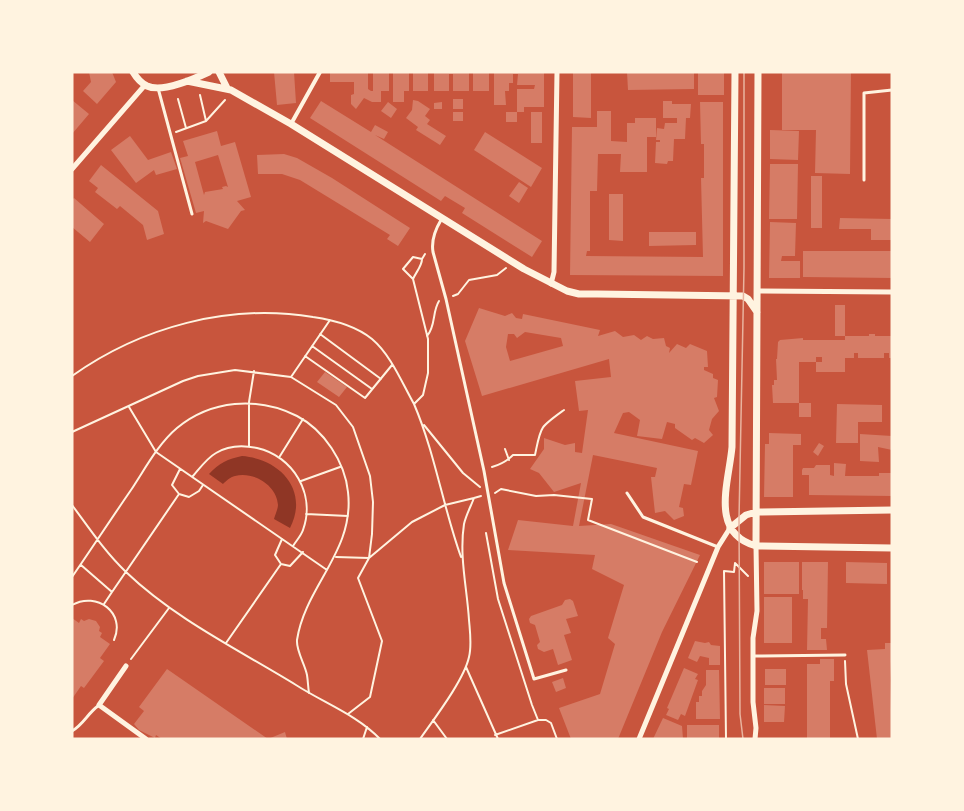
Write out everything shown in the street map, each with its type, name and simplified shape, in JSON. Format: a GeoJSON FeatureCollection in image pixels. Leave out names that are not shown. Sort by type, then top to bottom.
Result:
{"type":"FeatureCollection","features":[{"type":"Feature","properties":{"kind":"street"},"geometry":{"type":"LineString","coordinates":[[133,72],[145,86],[158,88],[187,81],[209,72]]}},
{"type":"Feature","properties":{"kind":"street"},"geometry":{"type":"LineString","coordinates":[[219,72],[227,88]]}},
{"type":"Feature","properties":{"kind":"street"},"geometry":{"type":"LineString","coordinates":[[291,124],[320,72]]}},
{"type":"Feature","properties":{"kind":"street"},"geometry":{"type":"LineString","coordinates":[[551,284],[554,272],[557,72]]}},
{"type":"Feature","properties":{"kind":"street"},"geometry":{"type":"LineString","coordinates":[[735,72],[732,447],[725,513],[730,528],[740,538],[756,546],[892,548]]}},
{"type":"Feature","properties":{"kind":"street"},"geometry":{"type":"LineString","coordinates":[[755,739],[753,638],[757,611],[758,72]]}},
{"type":"Feature","properties":{"kind":"street"},"geometry":{"type":"LineString","coordinates":[[187,81],[227,88],[291,124],[551,284],[579,294],[743,296],[757,312]]}},
{"type":"Feature","properties":{"kind":"street"},"geometry":{"type":"LineString","coordinates":[[72,169],[145,86]]}},
{"type":"Feature","properties":{"kind":"street"},"geometry":{"type":"LineString","coordinates":[[758,291],[892,292]]}},
{"type":"Feature","properties":{"kind":"street"},"geometry":{"type":"LineString","coordinates":[[639,739],[718,547],[730,528],[743,517],[756,512],[892,510]]}},
{"type":"Feature","properties":{"kind":"street"},"geometry":{"type":"LineString","coordinates":[[126,666],[99,705],[146,739]]}},
{"type":"Feature","properties":{"kind":"lane"},"geometry":{"type":"LineString","coordinates":[[158,88],[192,214]]}},
{"type":"Feature","properties":{"kind":"lane"},"geometry":{"type":"LineString","coordinates":[[864,180],[864,93],[892,90]]}},
{"type":"Feature","properties":{"kind":"lane"},"geometry":{"type":"LineString","coordinates":[[442,218],[435,230],[432,244],[484,471],[504,584],[534,679],[566,670]]}},
{"type":"Feature","properties":{"kind":"lane"},"geometry":{"type":"LineString","coordinates":[[627,493],[643,517],[718,547]]}},
{"type":"Feature","properties":{"kind":"lane"},"geometry":{"type":"LineString","coordinates":[[753,656],[845,655]]}},
{"type":"Feature","properties":{"kind":"lane"},"geometry":{"type":"LineString","coordinates":[[72,731],[80,726],[91,711],[99,705]]}},
{"type":"Feature","properties":{"kind":"path"},"geometry":{"type":"LineString","coordinates":[[200,95],[206,121]]}},
{"type":"Feature","properties":{"kind":"path"},"geometry":{"type":"LineString","coordinates":[[178,99],[187,128]]}},
{"type":"Feature","properties":{"kind":"path"},"geometry":{"type":"LineString","coordinates":[[171,134],[206,121],[224,101]]}},
{"type":"Feature","properties":{"kind":"path"},"geometry":{"type":"LineString","coordinates":[[413,279],[432,244]]}},
{"type":"Feature","properties":{"kind":"path"},"geometry":{"type":"LineString","coordinates":[[414,404],[423,395],[428,373],[428,336],[413,279],[403,269],[413,257],[422,259]]}},
{"type":"Feature","properties":{"kind":"path"},"geometry":{"type":"LineString","coordinates":[[428,336],[432,331],[435,307],[439,300],[458,294],[469,280],[497,275],[512,262]]}},
{"type":"Feature","properties":{"kind":"path"},"geometry":{"type":"LineString","coordinates":[[72,376],[117,348],[151,334],[194,321],[231,314],[266,312],[330,320],[356,329],[372,339],[392,365],[422,422],[462,558],[468,599],[471,645],[466,667],[420,739]]}},
{"type":"Feature","properties":{"kind":"path"},"geometry":{"type":"LineString","coordinates":[[291,377],[330,320]]}},
{"type":"Feature","properties":{"kind":"path"},"geometry":{"type":"LineString","coordinates":[[320,334],[381,379]]}},
{"type":"Feature","properties":{"kind":"path"},"geometry":{"type":"LineString","coordinates":[[312,346],[372,389]]}},
{"type":"Feature","properties":{"kind":"path"},"geometry":{"type":"LineString","coordinates":[[305,356],[365,398],[392,365]]}},
{"type":"Feature","properties":{"kind":"path"},"geometry":{"type":"LineString","coordinates":[[72,432],[198,376],[235,370],[291,377],[336,405],[353,427],[370,476],[373,502],[369,558]]}},
{"type":"Feature","properties":{"kind":"path"},"geometry":{"type":"LineString","coordinates":[[249,446],[249,402],[254,371]]}},
{"type":"Feature","properties":{"kind":"path"},"geometry":{"type":"LineString","coordinates":[[72,575],[156,452],[177,429],[202,412],[225,405],[249,402],[272,406],[303,419],[328,444],[341,466],[348,492],[345,535],[302,621],[296,644],[307,675],[309,693]]}},
{"type":"Feature","properties":{"kind":"path"},"geometry":{"type":"LineString","coordinates":[[129,407],[156,452],[327,570]]}},
{"type":"Feature","properties":{"kind":"path"},"geometry":{"type":"LineString","coordinates":[[484,471],[509,460],[513,455],[535,456],[543,425],[564,410]]}},
{"type":"Feature","properties":{"kind":"path"},"geometry":{"type":"LineString","coordinates":[[280,456],[303,419]]}},
{"type":"Feature","properties":{"kind":"path"},"geometry":{"type":"LineString","coordinates":[[422,422],[463,473],[489,495]]}},
{"type":"Feature","properties":{"kind":"path"},"geometry":{"type":"LineString","coordinates":[[192,477],[215,453],[226,448],[249,446],[280,456],[301,481],[306,500],[302,532],[292,546]]}},
{"type":"Feature","properties":{"kind":"path"},"geometry":{"type":"LineString","coordinates":[[505,450],[509,460]]}},
{"type":"Feature","properties":{"kind":"path"},"geometry":{"type":"LineString","coordinates":[[301,481],[341,466]]}},
{"type":"Feature","properties":{"kind":"path"},"geometry":{"type":"LineString","coordinates":[[180,469],[172,485],[179,494],[189,497],[203,485]]}},
{"type":"Feature","properties":{"kind":"path"},"geometry":{"type":"LineString","coordinates":[[348,714],[370,697],[382,641],[358,578],[369,558],[412,522],[445,505],[489,495],[501,489],[536,496],[554,495],[592,499],[588,520],[697,562]]}},
{"type":"Feature","properties":{"kind":"path"},"geometry":{"type":"LineString","coordinates":[[104,604],[179,494]]}},
{"type":"Feature","properties":{"kind":"path"},"geometry":{"type":"LineString","coordinates":[[462,558],[464,522],[474,498]]}},
{"type":"Feature","properties":{"kind":"path"},"geometry":{"type":"LineString","coordinates":[[72,505],[96,540],[126,572],[169,608],[309,693],[348,714],[380,739]]}},
{"type":"Feature","properties":{"kind":"path"},"geometry":{"type":"LineString","coordinates":[[306,514],[348,516]]}},
{"type":"Feature","properties":{"kind":"path"},"geometry":{"type":"LineString","coordinates":[[282,539],[275,555],[281,564],[290,566],[303,552]]}},
{"type":"Feature","properties":{"kind":"path"},"geometry":{"type":"LineString","coordinates":[[336,557],[369,558]]}},
{"type":"Feature","properties":{"kind":"path"},"geometry":{"type":"LineString","coordinates":[[726,739],[724,571],[734,572],[735,563],[751,579],[751,571],[757,571]]}},
{"type":"Feature","properties":{"kind":"path"},"geometry":{"type":"LineString","coordinates":[[226,643],[281,564]]}},
{"type":"Feature","properties":{"kind":"path"},"geometry":{"type":"LineString","coordinates":[[81,565],[112,592]]}},
{"type":"Feature","properties":{"kind":"path"},"geometry":{"type":"LineString","coordinates":[[72,604],[94,600],[104,604],[116,622],[118,631],[114,640]]}},
{"type":"Feature","properties":{"kind":"path"},"geometry":{"type":"LineString","coordinates":[[126,666],[169,608]]}},
{"type":"Feature","properties":{"kind":"path"},"geometry":{"type":"LineString","coordinates":[[845,655],[846,684],[858,739]]}},
{"type":"Feature","properties":{"kind":"path"},"geometry":{"type":"LineString","coordinates":[[466,667],[498,739]]}},
{"type":"Feature","properties":{"kind":"path"},"geometry":{"type":"LineString","coordinates":[[433,720],[447,739]]}},
{"type":"Feature","properties":{"kind":"path"},"geometry":{"type":"LineString","coordinates":[[495,735],[538,720]]}},
{"type":"Feature","properties":{"kind":"path"},"geometry":{"type":"LineString","coordinates":[[363,739],[367,727]]}},
{"type":"Feature","properties":{"kind":"shaded area"},"geometry":{"type":"Polygon","coordinates":[[[242,456],[269,463],[288,479],[296,502],[290,528],[274,519],[278,507],[277,498],[263,481],[242,475],[231,477],[223,484],[209,474],[224,462],[242,456]]]}},
{"type":"Feature","properties":{"kind":"building"},"geometry":{"type":"Polygon","coordinates":[[[89,72],[112,72],[116,82],[97,104],[83,91],[91,82],[89,72]]]}},
{"type":"Feature","properties":{"kind":"building"},"geometry":{"type":"Polygon","coordinates":[[[274,72],[294,72],[296,103],[277,105],[274,72]]]}},
{"type":"Feature","properties":{"kind":"building"},"geometry":{"type":"Polygon","coordinates":[[[330,72],[368,72],[368,89],[373,91],[373,72],[389,72],[389,91],[381,91],[381,102],[372,102],[364,98],[356,109],[351,104],[354,82],[330,82],[330,72]]]}},
{"type":"Feature","properties":{"kind":"building"},"geometry":{"type":"Polygon","coordinates":[[[393,72],[409,72],[409,91],[404,91],[404,102],[393,102],[393,72]]]}},
{"type":"Feature","properties":{"kind":"building"},"geometry":{"type":"Polygon","coordinates":[[[413,72],[428,72],[428,91],[413,91],[413,72]]]}},
{"type":"Feature","properties":{"kind":"building"},"geometry":{"type":"Polygon","coordinates":[[[434,72],[469,72],[469,91],[453,91],[453,74],[449,74],[449,91],[434,91],[434,72]]]}},
{"type":"Feature","properties":{"kind":"building"},"geometry":{"type":"Polygon","coordinates":[[[473,72],[489,72],[489,91],[473,91],[473,72]]]}},
{"type":"Feature","properties":{"kind":"building"},"geometry":{"type":"Polygon","coordinates":[[[494,72],[544,72],[544,107],[524,107],[524,112],[517,112],[517,89],[534,89],[535,85],[517,85],[518,74],[513,74],[513,83],[509,83],[509,91],[505,91],[506,105],[494,105],[494,72]]]}},
{"type":"Feature","properties":{"kind":"building"},"geometry":{"type":"Polygon","coordinates":[[[573,72],[591,72],[591,118],[573,117],[573,72]]]}},
{"type":"Feature","properties":{"kind":"building"},"geometry":{"type":"Polygon","coordinates":[[[627,72],[694,72],[694,89],[628,90],[627,72]]]}},
{"type":"Feature","properties":{"kind":"building"},"geometry":{"type":"Polygon","coordinates":[[[698,72],[724,72],[724,95],[698,95],[698,72]]]}},
{"type":"Feature","properties":{"kind":"building"},"geometry":{"type":"Polygon","coordinates":[[[782,72],[851,72],[850,174],[815,173],[816,130],[782,130],[782,72]]]}},
{"type":"Feature","properties":{"kind":"building"},"geometry":{"type":"Polygon","coordinates":[[[453,99],[463,99],[463,109],[453,109],[453,99]]]}},
{"type":"Feature","properties":{"kind":"building"},"geometry":{"type":"Polygon","coordinates":[[[72,100],[89,114],[72,134],[72,100]]]}},
{"type":"Feature","properties":{"kind":"building"},"geometry":{"type":"Polygon","coordinates":[[[413,100],[430,109],[425,116],[430,120],[427,124],[446,136],[440,145],[416,130],[418,127],[406,118],[412,110],[413,100]]]}},
{"type":"Feature","properties":{"kind":"building"},"geometry":{"type":"Polygon","coordinates":[[[321,101],[371,132],[375,125],[388,132],[384,139],[375,135],[542,241],[532,257],[462,213],[465,208],[445,196],[441,201],[310,118],[321,101]]]}},
{"type":"Feature","properties":{"kind":"building"},"geometry":{"type":"Polygon","coordinates":[[[663,101],[672,101],[672,104],[691,104],[690,118],[686,118],[685,139],[674,139],[673,161],[668,161],[667,164],[655,163],[656,142],[660,142],[656,140],[657,128],[664,129],[665,123],[677,123],[677,118],[663,118],[663,101]]]}},
{"type":"Feature","properties":{"kind":"building"},"geometry":{"type":"Polygon","coordinates":[[[388,102],[397,109],[391,118],[381,111],[388,102]]]}},
{"type":"Feature","properties":{"kind":"building"},"geometry":{"type":"Polygon","coordinates":[[[442,102],[442,109],[434,109],[434,103],[442,102]]]}},
{"type":"Feature","properties":{"kind":"building"},"geometry":{"type":"Polygon","coordinates":[[[700,102],[723,102],[723,276],[570,275],[572,127],[597,127],[597,111],[611,111],[611,141],[627,142],[627,123],[635,123],[635,118],[656,118],[656,137],[647,137],[647,172],[620,172],[621,154],[598,154],[597,191],[590,191],[590,251],[587,251],[586,256],[703,257],[701,178],[704,178],[704,144],[701,144],[700,102]]]}},
{"type":"Feature","properties":{"kind":"building"},"geometry":{"type":"Polygon","coordinates":[[[453,112],[463,112],[463,121],[453,121],[453,112]]]}},
{"type":"Feature","properties":{"kind":"building"},"geometry":{"type":"Polygon","coordinates":[[[506,112],[517,112],[517,122],[506,122],[506,112]]]}},
{"type":"Feature","properties":{"kind":"building"},"geometry":{"type":"Polygon","coordinates":[[[531,112],[542,112],[542,143],[531,143],[531,112]]]}},
{"type":"Feature","properties":{"kind":"building"},"geometry":{"type":"Polygon","coordinates":[[[770,130],[799,131],[798,160],[770,159],[770,130]]]}},
{"type":"Feature","properties":{"kind":"building"},"geometry":{"type":"Polygon","coordinates":[[[217,131],[221,146],[235,142],[251,197],[237,201],[245,210],[241,211],[228,229],[206,221],[203,223],[204,211],[196,213],[180,158],[188,156],[183,141],[217,131]],[[218,155],[195,162],[204,195],[205,192],[228,187],[218,155]]]}},
{"type":"Feature","properties":{"kind":"building"},"geometry":{"type":"Polygon","coordinates":[[[485,132],[542,168],[531,187],[474,150],[485,132]]]}},
{"type":"Feature","properties":{"kind":"building"},"geometry":{"type":"Polygon","coordinates":[[[130,136],[148,160],[171,152],[177,169],[156,175],[154,170],[136,183],[111,150],[130,136]]]}},
{"type":"Feature","properties":{"kind":"building"},"geometry":{"type":"Polygon","coordinates":[[[284,154],[297,158],[332,178],[410,228],[398,246],[387,239],[390,235],[300,180],[282,174],[258,174],[257,155],[284,154]]]}},
{"type":"Feature","properties":{"kind":"building"},"geometry":{"type":"Polygon","coordinates":[[[770,164],[798,164],[797,219],[769,219],[770,164]]]}},
{"type":"Feature","properties":{"kind":"building"},"geometry":{"type":"Polygon","coordinates":[[[101,165],[158,211],[164,234],[147,240],[143,225],[120,206],[117,209],[95,192],[98,188],[89,181],[101,165]]]}},
{"type":"Feature","properties":{"kind":"building"},"geometry":{"type":"Polygon","coordinates":[[[811,176],[822,176],[822,228],[811,228],[811,176]]]}},
{"type":"Feature","properties":{"kind":"building"},"geometry":{"type":"Polygon","coordinates":[[[519,182],[528,188],[519,203],[509,196],[519,182]]]}},
{"type":"Feature","properties":{"kind":"building"},"geometry":{"type":"Polygon","coordinates":[[[609,194],[623,194],[623,241],[609,240],[609,194]]]}},
{"type":"Feature","properties":{"kind":"building"},"geometry":{"type":"Polygon","coordinates":[[[74,198],[104,224],[90,242],[72,227],[72,200],[74,198]]]}},
{"type":"Feature","properties":{"kind":"building"},"geometry":{"type":"Polygon","coordinates":[[[840,218],[892,219],[892,240],[871,240],[871,229],[839,229],[840,218]]]}},
{"type":"Feature","properties":{"kind":"building"},"geometry":{"type":"Polygon","coordinates":[[[770,222],[796,223],[795,256],[782,256],[781,261],[800,261],[800,278],[769,278],[770,222]]]}},
{"type":"Feature","properties":{"kind":"building"},"geometry":{"type":"Polygon","coordinates":[[[649,232],[696,232],[696,245],[649,246],[649,232]]]}},
{"type":"Feature","properties":{"kind":"building"},"geometry":{"type":"Polygon","coordinates":[[[803,251],[892,251],[892,278],[803,277],[803,251]]]}},
{"type":"Feature","properties":{"kind":"building"},"geometry":{"type":"Polygon","coordinates":[[[835,305],[845,305],[845,336],[835,336],[835,305]]]}},
{"type":"Feature","properties":{"kind":"building"},"geometry":{"type":"Polygon","coordinates":[[[479,308],[505,316],[512,313],[516,318],[522,319],[523,314],[600,330],[598,336],[615,331],[623,337],[634,335],[641,340],[647,336],[653,339],[664,338],[666,346],[670,348],[669,353],[677,344],[686,348],[690,344],[707,351],[708,367],[704,367],[704,370],[713,374],[713,378],[718,380],[717,397],[714,398],[719,411],[712,419],[709,430],[713,435],[704,443],[695,438],[692,440],[675,428],[675,424],[667,422],[662,439],[637,436],[640,420],[629,412],[623,413],[614,433],[698,451],[691,485],[684,484],[679,507],[683,508],[684,516],[674,520],[665,511],[655,513],[651,477],[655,477],[657,468],[593,455],[579,526],[611,524],[700,555],[662,632],[618,739],[571,739],[559,708],[600,694],[615,644],[608,638],[624,585],[592,569],[595,555],[508,550],[518,520],[573,526],[581,483],[554,492],[539,473],[530,469],[544,449],[544,438],[565,445],[575,443],[575,452],[582,453],[588,410],[579,411],[575,381],[611,377],[609,359],[482,396],[465,341],[479,308]],[[525,332],[517,338],[514,334],[508,334],[506,347],[510,361],[563,346],[561,338],[525,332]]]}},
{"type":"Feature","properties":{"kind":"building"},"geometry":{"type":"Polygon","coordinates":[[[869,334],[892,336],[892,358],[889,358],[889,353],[884,353],[884,358],[858,358],[858,353],[854,353],[854,358],[845,358],[845,372],[816,372],[816,362],[799,362],[799,403],[773,403],[772,385],[774,385],[774,380],[777,380],[776,359],[780,340],[803,338],[803,340],[845,340],[845,336],[869,336],[869,334]],[[816,357],[816,362],[822,362],[822,357],[816,357]]]}},
{"type":"Feature","properties":{"kind":"building"},"geometry":{"type":"Polygon","coordinates":[[[325,372],[347,387],[339,397],[317,382],[325,372]]]}},
{"type":"Feature","properties":{"kind":"building"},"geometry":{"type":"Polygon","coordinates":[[[799,403],[811,403],[811,417],[799,417],[799,403]]]}},
{"type":"Feature","properties":{"kind":"building"},"geometry":{"type":"Polygon","coordinates":[[[837,404],[882,405],[882,422],[858,422],[858,443],[836,443],[837,404]]]}},
{"type":"Feature","properties":{"kind":"building"},"geometry":{"type":"Polygon","coordinates":[[[769,433],[801,434],[801,445],[793,445],[793,497],[764,497],[765,444],[769,444],[769,433]]]}},
{"type":"Feature","properties":{"kind":"building"},"geometry":{"type":"Polygon","coordinates":[[[860,434],[892,436],[892,450],[878,447],[879,462],[860,461],[860,434]]]}},
{"type":"Feature","properties":{"kind":"building"},"geometry":{"type":"Polygon","coordinates":[[[819,443],[824,446],[818,456],[813,452],[819,443]]]}},
{"type":"Feature","properties":{"kind":"building"},"geometry":{"type":"Polygon","coordinates":[[[834,463],[846,464],[845,476],[879,476],[879,473],[892,473],[892,496],[809,495],[809,475],[802,475],[803,468],[830,465],[830,475],[834,476],[834,463]]]}},
{"type":"Feature","properties":{"kind":"building"},"geometry":{"type":"Polygon","coordinates":[[[764,562],[799,562],[799,594],[764,594],[764,562]]]}},
{"type":"Feature","properties":{"kind":"building"},"geometry":{"type":"Polygon","coordinates":[[[802,562],[828,562],[827,628],[821,628],[821,639],[826,639],[827,650],[807,650],[808,599],[803,599],[802,562]]]}},
{"type":"Feature","properties":{"kind":"building"},"geometry":{"type":"Polygon","coordinates":[[[846,562],[887,563],[887,584],[846,583],[846,562]]]}},
{"type":"Feature","properties":{"kind":"building"},"geometry":{"type":"Polygon","coordinates":[[[764,597],[792,597],[792,643],[764,643],[764,597]]]}},
{"type":"Feature","properties":{"kind":"building"},"geometry":{"type":"Polygon","coordinates":[[[565,600],[573,601],[578,616],[566,619],[571,633],[564,635],[572,660],[558,665],[553,649],[544,652],[538,649],[537,645],[540,642],[535,625],[530,623],[529,619],[531,616],[562,605],[565,600]]]}},
{"type":"Feature","properties":{"kind":"building"},"geometry":{"type":"Polygon","coordinates":[[[72,618],[79,623],[81,619],[96,621],[102,633],[100,637],[110,644],[100,658],[104,661],[84,688],[81,686],[72,699],[72,618]]]}},
{"type":"Feature","properties":{"kind":"building"},"geometry":{"type":"Polygon","coordinates":[[[695,641],[720,646],[720,665],[709,665],[709,658],[700,656],[697,662],[688,658],[695,641]]]}},
{"type":"Feature","properties":{"kind":"building"},"geometry":{"type":"Polygon","coordinates":[[[885,643],[892,643],[890,680],[892,739],[877,739],[867,650],[885,649],[885,643]]]}},
{"type":"Feature","properties":{"kind":"building"},"geometry":{"type":"Polygon","coordinates":[[[820,659],[834,659],[834,681],[830,681],[830,739],[807,739],[807,664],[820,664],[820,659]]]}},
{"type":"Feature","properties":{"kind":"building"},"geometry":{"type":"Polygon","coordinates":[[[684,668],[698,674],[695,679],[698,680],[685,716],[681,714],[678,720],[666,715],[684,668]]]}},
{"type":"Feature","properties":{"kind":"building"},"geometry":{"type":"Polygon","coordinates":[[[167,669],[268,739],[162,739],[139,730],[134,724],[144,711],[139,707],[167,669]]]}},
{"type":"Feature","properties":{"kind":"building"},"geometry":{"type":"Polygon","coordinates":[[[765,669],[786,669],[786,685],[765,685],[765,669]]]}},
{"type":"Feature","properties":{"kind":"building"},"geometry":{"type":"Polygon","coordinates":[[[706,670],[719,670],[720,719],[696,719],[696,702],[699,702],[699,696],[702,696],[706,685],[706,670]]]}},
{"type":"Feature","properties":{"kind":"building"},"geometry":{"type":"Polygon","coordinates":[[[563,678],[566,688],[556,692],[552,682],[563,678]]]}},
{"type":"Feature","properties":{"kind":"building"},"geometry":{"type":"Polygon","coordinates":[[[764,688],[785,688],[785,704],[764,704],[764,688]]]}},
{"type":"Feature","properties":{"kind":"building"},"geometry":{"type":"Polygon","coordinates":[[[764,705],[785,706],[784,722],[764,722],[764,705]]]}},
{"type":"Feature","properties":{"kind":"building"},"geometry":{"type":"Polygon","coordinates":[[[663,718],[682,726],[683,739],[653,739],[663,718]]]}},
{"type":"Feature","properties":{"kind":"building"},"geometry":{"type":"Polygon","coordinates":[[[687,725],[719,725],[719,739],[687,739],[687,725]]]}},
{"type":"Feature","properties":{"kind":"building"},"geometry":{"type":"Polygon","coordinates":[[[285,732],[287,739],[268,739],[285,732]]]}},
{"type":"Feature","properties":{"kind":"tram line"},"geometry":{"type":"LineString","coordinates":[[743,739],[740,714],[739,519],[744,268],[744,72]]}}]}
